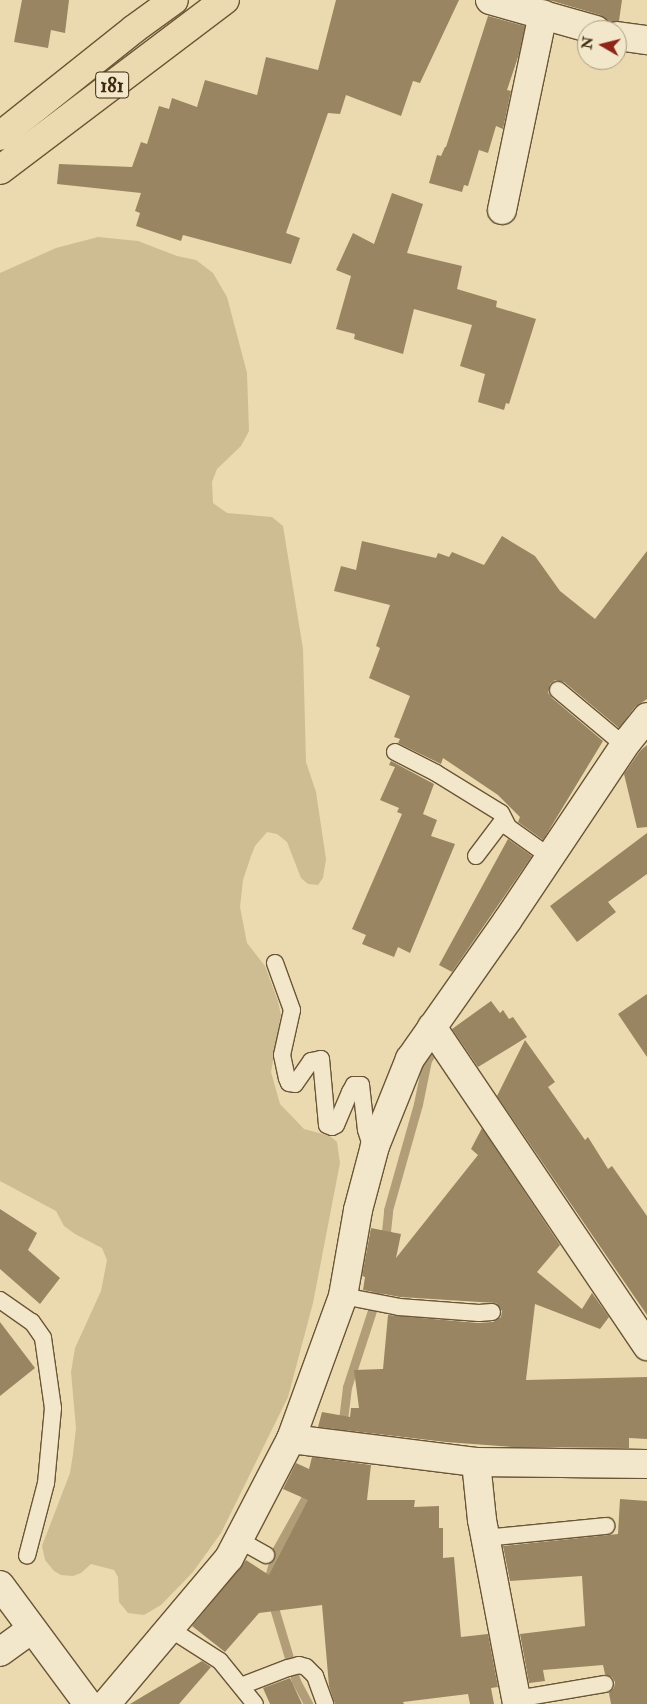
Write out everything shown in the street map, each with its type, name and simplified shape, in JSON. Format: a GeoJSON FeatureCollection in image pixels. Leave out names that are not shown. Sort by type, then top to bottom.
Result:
{"type":"FeatureCollection","features":[{"type":"Feature","properties":{"kind":"highway","name":"181"},"geometry":{"type":"LineString","coordinates":[[0,136],[174,0]]}},
{"type":"Feature","properties":{"kind":"highway","name":"181"},"geometry":{"type":"LineString","coordinates":[[0,170],[225,0]]}},
{"type":"Feature","properties":{"kind":"street"},"geometry":{"type":"LineString","coordinates":[[490,0],[577,24]]}},
{"type":"Feature","properties":{"kind":"street"},"geometry":{"type":"LineString","coordinates":[[502,210],[543,14]]}},
{"type":"Feature","properties":{"kind":"street"},"geometry":{"type":"LineString","coordinates":[[627,37],[647,40]]}},
{"type":"Feature","properties":{"kind":"street"},"geometry":{"type":"LineString","coordinates":[[106,1704],[229,1558],[291,1440],[344,1296],[358,1210],[373,1152],[410,1059],[625,746],[647,717]]}},
{"type":"Feature","properties":{"kind":"street"},"geometry":{"type":"LineString","coordinates":[[432,1026],[647,1346]]}},
{"type":"Feature","properties":{"kind":"street"},"geometry":{"type":"LineString","coordinates":[[291,1440],[476,1462],[647,1464]]}},
{"type":"Feature","properties":{"kind":"street"},"geometry":{"type":"LineString","coordinates":[[476,1462],[485,1538],[516,1701]]}},
{"type":"Feature","properties":{"kind":"street"},"geometry":{"type":"LineString","coordinates":[[0,1585],[88,1704]]}},
{"type":"Feature","properties":{"kind":"street"},"geometry":{"type":"LineString","coordinates":[[0,1652],[32,1629]]}},
{"type":"Feature","properties":{"kind":"lane"},"geometry":{"type":"LineString","coordinates":[[558,690],[625,746]]}},
{"type":"Feature","properties":{"kind":"lane"},"geometry":{"type":"LineString","coordinates":[[395,752],[436,773],[501,813],[508,827],[550,857]]}},
{"type":"Feature","properties":{"kind":"lane"},"geometry":{"type":"LineString","coordinates":[[476,856],[504,819]]}},
{"type":"Feature","properties":{"kind":"lane"},"geometry":{"type":"LineString","coordinates":[[275,963],[292,1010],[282,1055],[289,1083],[295,1084],[311,1061],[321,1059],[327,1125],[332,1127],[336,1125],[354,1085],[361,1085],[366,1130],[373,1152]]}},
{"type":"Feature","properties":{"kind":"lane"},"geometry":{"type":"LineString","coordinates":[[344,1296],[368,1303],[400,1307],[479,1313],[492,1312]]}},
{"type":"Feature","properties":{"kind":"lane"},"geometry":{"type":"LineString","coordinates":[[0,1300],[32,1322],[43,1338],[53,1408],[46,1483],[27,1556]]}},
{"type":"Feature","properties":{"kind":"lane"},"geometry":{"type":"LineString","coordinates":[[485,1538],[606,1526]]}},
{"type":"Feature","properties":{"kind":"lane"},"geometry":{"type":"LineString","coordinates":[[239,1540],[266,1555]]}},
{"type":"Feature","properties":{"kind":"lane"},"geometry":{"type":"LineString","coordinates":[[170,1629],[220,1661],[255,1704]]}},
{"type":"Feature","properties":{"kind":"lane"},"geometry":{"type":"LineString","coordinates":[[241,1686],[299,1665],[306,1667],[315,1676],[325,1704]]}},
{"type":"Feature","properties":{"kind":"lane"},"geometry":{"type":"LineString","coordinates":[[516,1701],[605,1684]]}},
{"type":"Feature","properties":{"kind":"shaded area"},"geometry":{"type":"Polygon","coordinates":[[[98,237],[138,241],[177,256],[196,260],[213,273],[227,297],[241,350],[247,373],[249,431],[241,446],[217,469],[212,482],[213,503],[227,513],[272,517],[283,526],[303,649],[306,762],[316,792],[326,859],[323,878],[318,885],[308,884],[301,878],[287,842],[277,834],[267,832],[255,846],[251,856],[243,880],[240,907],[247,943],[265,966],[281,1015],[271,1072],[280,1104],[304,1129],[330,1136],[337,1142],[340,1163],[313,1303],[288,1397],[221,1533],[193,1572],[161,1605],[144,1615],[128,1613],[119,1602],[118,1577],[114,1570],[91,1564],[81,1573],[73,1576],[61,1575],[54,1571],[45,1560],[42,1546],[70,1473],[76,1428],[71,1372],[75,1348],[101,1291],[107,1260],[102,1248],[64,1226],[56,1211],[0,1181],[0,273],[56,248],[98,237]]]}},
{"type":"Feature","properties":{"kind":"building"},"geometry":{"type":"Polygon","coordinates":[[[22,0],[69,0],[65,33],[51,30],[48,48],[14,42],[22,0]]]}},
{"type":"Feature","properties":{"kind":"building"},"geometry":{"type":"Polygon","coordinates":[[[336,0],[459,0],[420,83],[413,81],[401,116],[346,95],[340,114],[328,113],[286,233],[300,238],[291,264],[183,235],[181,241],[136,226],[140,213],[135,211],[141,193],[57,184],[59,164],[132,167],[141,142],[147,144],[159,106],[169,109],[172,98],[197,107],[205,80],[257,95],[266,57],[318,70],[336,0]]]}},
{"type":"Feature","properties":{"kind":"building"},"geometry":{"type":"Polygon","coordinates":[[[549,0],[622,0],[619,20],[606,20],[600,15],[549,0]]]}},
{"type":"Feature","properties":{"kind":"building"},"geometry":{"type":"Polygon","coordinates":[[[488,16],[525,26],[519,54],[507,90],[511,91],[503,129],[496,126],[488,153],[479,150],[468,186],[464,185],[462,192],[429,183],[437,155],[441,156],[446,147],[488,16]]]}},
{"type":"Feature","properties":{"kind":"building"},"geometry":{"type":"Polygon","coordinates":[[[392,193],[423,204],[407,253],[462,266],[457,289],[497,301],[496,307],[536,319],[509,404],[506,403],[504,410],[478,402],[485,374],[460,366],[472,325],[414,309],[403,354],[354,339],[355,334],[336,329],[351,276],[336,270],[353,233],[374,244],[392,193]]]}},
{"type":"Feature","properties":{"kind":"building"},"geometry":{"type":"Polygon","coordinates":[[[502,536],[535,556],[560,591],[595,619],[647,551],[647,699],[635,707],[619,728],[564,682],[555,680],[550,684],[548,693],[552,698],[603,741],[543,840],[518,822],[520,817],[498,795],[443,758],[441,764],[398,743],[400,739],[394,737],[410,696],[369,678],[380,648],[376,646],[390,605],[334,591],[341,566],[356,570],[362,541],[436,558],[438,553],[449,557],[452,552],[484,565],[502,536]]]}},
{"type":"Feature","properties":{"kind":"building"},"geometry":{"type":"Polygon","coordinates":[[[647,745],[647,827],[637,828],[624,774],[640,751],[647,745]]]}},
{"type":"Feature","properties":{"kind":"building"},"geometry":{"type":"Polygon","coordinates":[[[391,761],[434,784],[423,814],[437,820],[431,836],[455,844],[410,953],[398,947],[394,957],[362,944],[366,935],[352,929],[402,814],[397,812],[399,808],[380,800],[395,767],[389,765],[391,761]]]}},
{"type":"Feature","properties":{"kind":"building"},"geometry":{"type":"Polygon","coordinates":[[[647,833],[647,874],[608,902],[616,912],[577,942],[550,906],[647,833]]]}},
{"type":"Feature","properties":{"kind":"building"},"geometry":{"type":"Polygon","coordinates":[[[508,839],[532,856],[452,972],[439,965],[508,839]]]}},
{"type":"Feature","properties":{"kind":"building"},"geometry":{"type":"Polygon","coordinates":[[[647,994],[647,1057],[618,1014],[647,994]]]}},
{"type":"Feature","properties":{"kind":"building"},"geometry":{"type":"Polygon","coordinates":[[[491,1001],[500,1013],[503,1010],[509,1019],[513,1017],[527,1037],[478,1067],[452,1029],[491,1001]]]}},
{"type":"Feature","properties":{"kind":"building"},"geometry":{"type":"Polygon","coordinates":[[[525,1040],[555,1082],[548,1087],[585,1140],[588,1137],[608,1169],[612,1166],[647,1216],[647,1315],[497,1096],[525,1040]]]}},
{"type":"Feature","properties":{"kind":"building"},"geometry":{"type":"Polygon","coordinates":[[[482,1128],[560,1245],[537,1272],[582,1309],[592,1293],[609,1317],[600,1329],[535,1304],[526,1380],[647,1377],[647,1439],[629,1438],[629,1448],[513,1447],[446,1442],[318,1427],[322,1412],[350,1417],[351,1408],[359,1408],[354,1370],[383,1369],[388,1315],[478,1323],[493,1322],[501,1317],[502,1311],[496,1303],[400,1297],[363,1290],[365,1277],[362,1276],[371,1228],[401,1234],[396,1258],[478,1155],[471,1149],[482,1128]]]}},
{"type":"Feature","properties":{"kind":"building"},"geometry":{"type":"Polygon","coordinates":[[[0,1209],[37,1233],[28,1250],[60,1278],[40,1304],[0,1269],[0,1209]]]}},
{"type":"Feature","properties":{"kind":"building"},"geometry":{"type":"Polygon","coordinates":[[[0,1322],[35,1368],[0,1396],[0,1322]]]}},
{"type":"Feature","properties":{"kind":"building"},"geometry":{"type":"Polygon","coordinates":[[[312,1457],[371,1465],[367,1500],[415,1500],[414,1507],[439,1506],[439,1528],[443,1528],[443,1558],[454,1557],[461,1637],[488,1634],[498,1687],[491,1688],[494,1704],[470,1704],[468,1694],[403,1702],[404,1704],[335,1704],[329,1686],[322,1605],[259,1613],[225,1652],[192,1626],[246,1560],[269,1575],[308,1500],[283,1489],[296,1463],[309,1469],[312,1457]]]}},
{"type":"Feature","properties":{"kind":"building"},"geometry":{"type":"Polygon","coordinates":[[[620,1499],[647,1501],[647,1704],[611,1704],[609,1693],[614,1688],[615,1682],[612,1677],[605,1674],[603,1665],[543,1670],[545,1681],[529,1683],[520,1634],[585,1626],[582,1576],[510,1581],[503,1546],[618,1534],[620,1499]]]}},
{"type":"Feature","properties":{"kind":"building"},"geometry":{"type":"Polygon","coordinates":[[[202,1661],[211,1667],[179,1704],[130,1704],[202,1661]]]}},
{"type":"Feature","properties":{"kind":"building"},"geometry":{"type":"Polygon","coordinates":[[[290,1678],[302,1704],[270,1704],[263,1688],[290,1678]]]}},
{"type":"Feature","properties":{"kind":"waterway"},"geometry":{"type":"LineString","coordinates":[[385,1241],[388,1210],[418,1104],[427,1060],[438,1043]]}},
{"type":"Feature","properties":{"kind":"waterway"},"geometry":{"type":"LineString","coordinates":[[337,1440],[342,1428],[347,1387],[377,1295],[379,1281]]}},
{"type":"Feature","properties":{"kind":"waterway"},"geometry":{"type":"LineString","coordinates":[[270,1583],[269,1577],[277,1549],[311,1488]]}},
{"type":"Feature","properties":{"kind":"waterway"},"geometry":{"type":"LineString","coordinates":[[272,1601],[296,1681],[308,1704]]}}]}
